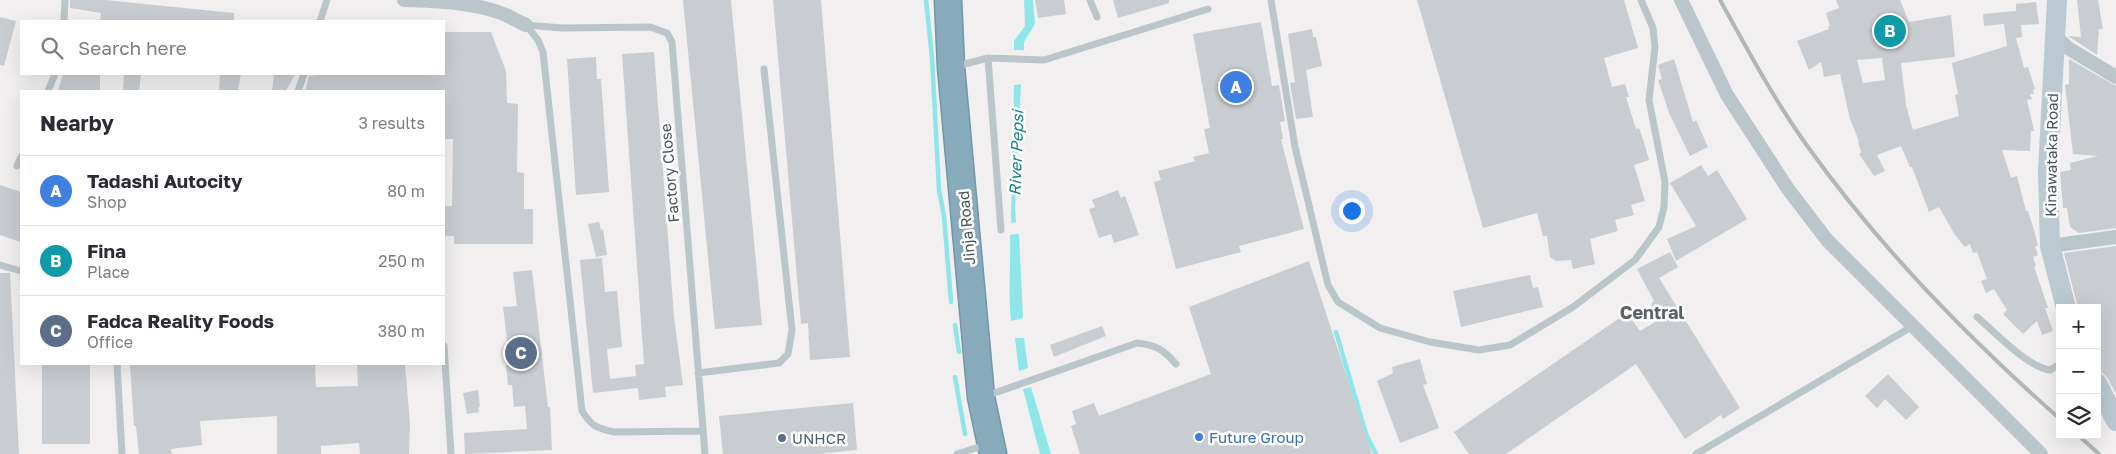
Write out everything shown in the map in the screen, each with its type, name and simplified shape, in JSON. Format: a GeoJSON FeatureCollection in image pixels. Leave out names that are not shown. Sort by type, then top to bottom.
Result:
{"type":"FeatureCollection","features":[{"type":"Feature","properties":{"kind":"highway","name":"Jinja Road"},"geometry":{"type":"LineString","coordinates":[[948,0],[952,67],[981,397],[992,449]]}},
{"type":"Feature","properties":{"kind":"street"},"geometry":{"type":"LineString","coordinates":[[404,0],[474,3],[526,25]]}},
{"type":"Feature","properties":{"kind":"street"},"geometry":{"type":"LineString","coordinates":[[1681,0],[1728,95],[1788,189],[1827,240],[2041,454]]}},
{"type":"Feature","properties":{"kind":"street","name":"Kinawataka Road"},"geometry":{"type":"LineString","coordinates":[[2057,0],[2048,171],[2050,246],[2065,304]]}},
{"type":"Feature","properties":{"kind":"street"},"geometry":{"type":"LineString","coordinates":[[2055,36],[2068,48],[2116,77]]}},
{"type":"Feature","properties":{"kind":"street"},"geometry":{"type":"LineString","coordinates":[[2050,246],[2116,237]]}},
{"type":"Feature","properties":{"kind":"street"},"geometry":{"type":"LineString","coordinates":[[2101,391],[2116,421]]}},
{"type":"Feature","properties":{"kind":"lane"},"geometry":{"type":"LineString","coordinates":[[64,20],[65,0]]}},
{"type":"Feature","properties":{"kind":"lane"},"geometry":{"type":"LineString","coordinates":[[320,20],[327,0]]}},
{"type":"Feature","properties":{"kind":"lane"},"geometry":{"type":"LineString","coordinates":[[1090,0],[1097,17]]}},
{"type":"Feature","properties":{"kind":"lane"},"geometry":{"type":"LineString","coordinates":[[1271,0],[1295,147],[1328,285],[1338,302],[1380,328],[1430,342],[1479,350],[1510,345],[1574,307],[1635,260],[1658,227],[1664,207],[1665,182],[1649,100],[1655,47],[1653,28],[1642,0]]}},
{"type":"Feature","properties":{"kind":"lane"},"geometry":{"type":"LineString","coordinates":[[952,67],[988,58],[1044,60],[1208,10]]}},
{"type":"Feature","properties":{"kind":"lane"},"geometry":{"type":"LineString","coordinates":[[526,25],[538,40],[543,52],[582,411],[590,424],[614,432],[702,431]]}},
{"type":"Feature","properties":{"kind":"lane","name":"Factory Close"},"geometry":{"type":"LineString","coordinates":[[526,25],[562,28],[650,27],[668,33],[672,42],[705,454]]}},
{"type":"Feature","properties":{"kind":"lane"},"geometry":{"type":"LineString","coordinates":[[988,58],[1001,230]]}},
{"type":"Feature","properties":{"kind":"lane"},"geometry":{"type":"LineString","coordinates":[[698,373],[779,363],[788,354],[792,330],[764,69]]}},
{"type":"Feature","properties":{"kind":"lane"},"geometry":{"type":"LineString","coordinates":[[48,90],[55,75]]}},
{"type":"Feature","properties":{"kind":"lane"},"geometry":{"type":"LineString","coordinates":[[298,90],[304,75]]}},
{"type":"Feature","properties":{"kind":"lane"},"geometry":{"type":"LineString","coordinates":[[17,166],[20,159]]}},
{"type":"Feature","properties":{"kind":"lane"},"geometry":{"type":"LineString","coordinates":[[0,265],[20,271]]}},
{"type":"Feature","properties":{"kind":"lane"},"geometry":{"type":"LineString","coordinates":[[1977,317],[2042,369],[2050,370],[2056,366]]}},
{"type":"Feature","properties":{"kind":"lane"},"geometry":{"type":"LineString","coordinates":[[1696,454],[1914,326]]}},
{"type":"Feature","properties":{"kind":"lane"},"geometry":{"type":"LineString","coordinates":[[981,397],[1137,343],[1150,344],[1165,351],[1176,364]]}},
{"type":"Feature","properties":{"kind":"lane"},"geometry":{"type":"LineString","coordinates":[[445,361],[451,454]]}},
{"type":"Feature","properties":{"kind":"lane"},"geometry":{"type":"LineString","coordinates":[[117,365],[122,454]]}},
{"type":"Feature","properties":{"kind":"lane"},"geometry":{"type":"LineString","coordinates":[[957,454],[992,449]]}},
{"type":"Feature","properties":{"kind":"water"},"geometry":{"type":"Polygon","coordinates":[[[1024,0],[1033,0],[1035,24],[1024,42],[1024,50],[1014,50],[1014,41],[1025,26],[1024,0]]]}},
{"type":"Feature","properties":{"kind":"water","name":"River Pepsi"},"geometry":{"type":"Polygon","coordinates":[[[1021,84],[1015,208],[1016,222],[1011,223],[1014,85],[1021,84]]]}},
{"type":"Feature","properties":{"kind":"water"},"geometry":{"type":"Polygon","coordinates":[[[1019,234],[1023,318],[1011,321],[1010,235],[1019,234]]]}},
{"type":"Feature","properties":{"kind":"water"},"geometry":{"type":"Polygon","coordinates":[[[1015,338],[1024,338],[1028,368],[1019,371],[1015,338]]]}},
{"type":"Feature","properties":{"kind":"water"},"geometry":{"type":"Polygon","coordinates":[[[1031,387],[1051,454],[1040,454],[1023,389],[1031,387]]]}},
{"type":"Feature","properties":{"kind":"building"},"geometry":{"type":"Polygon","coordinates":[[[70,0],[105,0],[234,13],[234,20],[100,20],[101,13],[70,8],[70,0]]]}},
{"type":"Feature","properties":{"kind":"building"},"geometry":{"type":"Polygon","coordinates":[[[683,0],[731,0],[762,325],[715,329],[683,0]]]}},
{"type":"Feature","properties":{"kind":"building"},"geometry":{"type":"Polygon","coordinates":[[[773,0],[821,0],[850,357],[810,360],[808,323],[801,324],[773,0]]]}},
{"type":"Feature","properties":{"kind":"building"},"geometry":{"type":"Polygon","coordinates":[[[1035,0],[1064,0],[1066,14],[1038,18],[1035,0]]]}},
{"type":"Feature","properties":{"kind":"building"},"geometry":{"type":"Polygon","coordinates":[[[1113,0],[1169,0],[1169,3],[1118,18],[1113,0]]]}},
{"type":"Feature","properties":{"kind":"building"},"geometry":{"type":"Polygon","coordinates":[[[1417,0],[1624,0],[1638,48],[1604,58],[1612,87],[1625,84],[1629,97],[1626,97],[1636,129],[1639,128],[1644,142],[1649,160],[1634,165],[1645,201],[1631,205],[1634,215],[1615,220],[1618,231],[1590,239],[1595,264],[1573,269],[1571,260],[1556,261],[1550,257],[1547,236],[1543,236],[1537,213],[1483,228],[1417,0]]]}},
{"type":"Feature","properties":{"kind":"building"},"geometry":{"type":"Polygon","coordinates":[[[1836,0],[1900,0],[1909,22],[1951,15],[1955,57],[1901,63],[1906,105],[1913,130],[1959,116],[1955,95],[1958,94],[1952,63],[2007,46],[2004,24],[1984,26],[1983,14],[2016,11],[2016,4],[2036,2],[2039,24],[2021,25],[2022,37],[2016,38],[2024,68],[2028,67],[2035,89],[2033,90],[2034,94],[2030,94],[2032,99],[2027,100],[2034,131],[2031,131],[2030,151],[2002,150],[2011,178],[2017,176],[2026,211],[2028,211],[2036,237],[2038,246],[2035,246],[2038,255],[2033,257],[2036,266],[2034,266],[2048,308],[2045,308],[2053,331],[2042,335],[2037,321],[2023,334],[2003,314],[2007,310],[1994,289],[1986,293],[1981,281],[1987,279],[1977,252],[1973,253],[1970,244],[1965,247],[1955,235],[1939,207],[1929,212],[1912,167],[1910,167],[1901,146],[1877,155],[1885,171],[1874,176],[1859,154],[1861,152],[1859,141],[1850,119],[1840,74],[1824,77],[1821,62],[1809,70],[1797,41],[1829,29],[1828,26],[1830,26],[1826,13],[1839,8],[1836,0]],[[1882,58],[1857,60],[1863,83],[1885,80],[1882,58]]]}},
{"type":"Feature","properties":{"kind":"building"},"geometry":{"type":"Polygon","coordinates":[[[2077,0],[2098,0],[2103,29],[2099,29],[2097,55],[2068,36],[2081,37],[2077,0]]]}},
{"type":"Feature","properties":{"kind":"building"},"geometry":{"type":"Polygon","coordinates":[[[0,17],[16,21],[4,66],[0,65],[0,17]]]}},
{"type":"Feature","properties":{"kind":"building"},"geometry":{"type":"Polygon","coordinates":[[[1261,22],[1272,86],[1279,85],[1285,121],[1280,122],[1283,139],[1281,139],[1304,229],[1239,246],[1241,252],[1176,269],[1154,182],[1161,180],[1158,171],[1195,161],[1193,157],[1209,153],[1204,129],[1210,128],[1193,34],[1261,22]]]}},
{"type":"Feature","properties":{"kind":"building"},"geometry":{"type":"Polygon","coordinates":[[[1312,29],[1313,37],[1316,37],[1322,66],[1306,70],[1313,117],[1296,119],[1290,83],[1295,82],[1288,34],[1312,29]]]}},
{"type":"Feature","properties":{"kind":"building"},"geometry":{"type":"Polygon","coordinates":[[[445,32],[491,32],[506,71],[507,103],[518,104],[517,172],[524,173],[524,209],[533,209],[533,244],[454,244],[454,236],[445,236],[445,206],[452,206],[453,139],[445,139],[445,90],[305,90],[309,76],[445,75],[445,32]]]}},
{"type":"Feature","properties":{"kind":"building"},"geometry":{"type":"Polygon","coordinates":[[[654,52],[674,317],[683,385],[665,387],[666,397],[639,400],[638,388],[593,393],[580,260],[602,258],[605,292],[617,291],[622,347],[607,349],[610,379],[636,376],[635,365],[644,364],[622,54],[654,52]]]}},
{"type":"Feature","properties":{"kind":"building"},"geometry":{"type":"Polygon","coordinates":[[[596,57],[597,79],[601,79],[609,192],[576,195],[567,59],[596,57]]]}},
{"type":"Feature","properties":{"kind":"building"},"geometry":{"type":"Polygon","coordinates":[[[1674,59],[1693,122],[1696,120],[1708,147],[1690,156],[1669,113],[1658,80],[1662,79],[1658,65],[1674,59]]]}},
{"type":"Feature","properties":{"kind":"building"},"geometry":{"type":"Polygon","coordinates":[[[2069,59],[2116,86],[2116,228],[2079,233],[2070,227],[2067,208],[2063,208],[2060,172],[2071,170],[2070,163],[2098,156],[2073,154],[2065,85],[2069,84],[2069,59]]]}},
{"type":"Feature","properties":{"kind":"building"},"geometry":{"type":"Polygon","coordinates":[[[63,75],[100,75],[100,90],[58,90],[63,75]]]}},
{"type":"Feature","properties":{"kind":"building"},"geometry":{"type":"Polygon","coordinates":[[[124,75],[141,75],[139,90],[123,90],[124,75]]]}},
{"type":"Feature","properties":{"kind":"building"},"geometry":{"type":"Polygon","coordinates":[[[220,75],[241,75],[238,90],[219,90],[220,75]]]}},
{"type":"Feature","properties":{"kind":"building"},"geometry":{"type":"Polygon","coordinates":[[[274,75],[294,75],[286,90],[272,90],[274,75]]]}},
{"type":"Feature","properties":{"kind":"building"},"geometry":{"type":"Polygon","coordinates":[[[1701,165],[1708,176],[1717,170],[1747,219],[1676,261],[1667,239],[1696,226],[1670,183],[1701,165]]]}},
{"type":"Feature","properties":{"kind":"building"},"geometry":{"type":"Polygon","coordinates":[[[0,185],[20,192],[20,242],[0,235],[0,185]]]}},
{"type":"Feature","properties":{"kind":"building"},"geometry":{"type":"Polygon","coordinates":[[[1118,190],[1121,198],[1125,196],[1139,235],[1114,243],[1111,234],[1099,238],[1089,209],[1095,207],[1092,200],[1118,190]]]}},
{"type":"Feature","properties":{"kind":"building"},"geometry":{"type":"Polygon","coordinates":[[[599,222],[601,230],[603,229],[607,255],[596,257],[588,224],[599,222]]]}},
{"type":"Feature","properties":{"kind":"building"},"geometry":{"type":"Polygon","coordinates":[[[2116,246],[2116,394],[2107,377],[2101,372],[2101,304],[2077,304],[2064,253],[2116,246]]]}},
{"type":"Feature","properties":{"kind":"building"},"geometry":{"type":"Polygon","coordinates":[[[1670,252],[1678,267],[1659,278],[1740,408],[1723,419],[1721,415],[1685,439],[1636,364],[1506,454],[1469,454],[1454,432],[1627,313],[1640,331],[1660,319],[1651,304],[1654,301],[1637,269],[1670,252]]]}},
{"type":"Feature","properties":{"kind":"building"},"geometry":{"type":"Polygon","coordinates":[[[1309,261],[1372,454],[1080,454],[1071,426],[1076,424],[1072,411],[1094,403],[1099,416],[1211,374],[1189,307],[1309,261]]]}},
{"type":"Feature","properties":{"kind":"building"},"geometry":{"type":"Polygon","coordinates":[[[532,270],[548,407],[550,407],[552,450],[465,454],[464,433],[527,429],[525,406],[514,407],[512,385],[508,385],[506,365],[510,364],[503,307],[517,306],[513,272],[532,270]]]}},
{"type":"Feature","properties":{"kind":"building"},"geometry":{"type":"Polygon","coordinates":[[[0,273],[10,273],[19,454],[0,454],[0,273]]]}},
{"type":"Feature","properties":{"kind":"building"},"geometry":{"type":"Polygon","coordinates":[[[1530,275],[1533,288],[1538,287],[1543,307],[1461,327],[1453,291],[1530,275]]]}},
{"type":"Feature","properties":{"kind":"building"},"geometry":{"type":"Polygon","coordinates":[[[1102,326],[1106,336],[1054,357],[1050,345],[1102,326]]]}},
{"type":"Feature","properties":{"kind":"building"},"geometry":{"type":"Polygon","coordinates":[[[1420,359],[1427,384],[1423,385],[1439,428],[1400,443],[1377,381],[1393,373],[1392,367],[1420,359]]]}},
{"type":"Feature","properties":{"kind":"building"},"geometry":{"type":"Polygon","coordinates":[[[42,365],[90,365],[90,444],[42,444],[42,365]]]}},
{"type":"Feature","properties":{"kind":"building"},"geometry":{"type":"Polygon","coordinates":[[[130,365],[315,365],[316,387],[358,386],[357,365],[405,365],[410,424],[409,454],[360,454],[359,443],[321,446],[321,454],[277,454],[277,416],[200,421],[202,445],[171,449],[172,454],[139,454],[136,426],[134,426],[130,365]]]}},
{"type":"Feature","properties":{"kind":"building"},"geometry":{"type":"Polygon","coordinates":[[[1888,374],[1919,407],[1906,420],[1885,399],[1877,408],[1865,396],[1888,374]]]}},
{"type":"Feature","properties":{"kind":"building"},"geometry":{"type":"Polygon","coordinates":[[[478,390],[479,412],[467,414],[463,393],[478,390]]]}},
{"type":"Feature","properties":{"kind":"building"},"geometry":{"type":"Polygon","coordinates":[[[853,403],[857,450],[818,454],[723,454],[719,416],[853,403]]]}},
{"type":"Feature","properties":{"kind":"waterway"},"geometry":{"type":"LineString","coordinates":[[926,0],[932,57],[939,190],[944,216],[951,302]]}},
{"type":"Feature","properties":{"kind":"waterway"},"geometry":{"type":"LineString","coordinates":[[955,325],[959,352]]}},
{"type":"Feature","properties":{"kind":"waterway"},"geometry":{"type":"LineString","coordinates":[[1336,332],[1366,434],[1376,454]]}},
{"type":"Feature","properties":{"kind":"waterway"},"geometry":{"type":"LineString","coordinates":[[955,377],[965,434]]}},
{"type":"Feature","properties":{"kind":"railway"},"geometry":{"type":"LineString","coordinates":[[1720,0],[1784,111],[1808,147],[1865,221],[1958,324],[2056,415]]}},
{"type":"Feature","properties":{"kind":"railway"},"geometry":{"type":"LineString","coordinates":[[2082,439],[2099,454]]}},
{"type":"Feature","properties":{"kind":"place","name":"Fina"},"geometry":{"type":"Point","coordinates":[1890,31]}},
{"type":"Feature","properties":{"kind":"place","name":"Tadashi Autocity"},"geometry":{"type":"Point","coordinates":[1236,87]}},
{"type":"Feature","properties":{"kind":"place","name":"Fadca Reality Foods"},"geometry":{"type":"Point","coordinates":[521,353]}},
{"type":"Feature","properties":{"kind":"place","name":"Future Group"},"geometry":{"type":"Point","coordinates":[1199,437]}},
{"type":"Feature","properties":{"kind":"place","name":"UNHCR"},"geometry":{"type":"Point","coordinates":[782,438]}},
{"type":"Feature","properties":{"kind":"district","name":"Central"},"geometry":{"type":"Point","coordinates":[1652,312]}}]}
